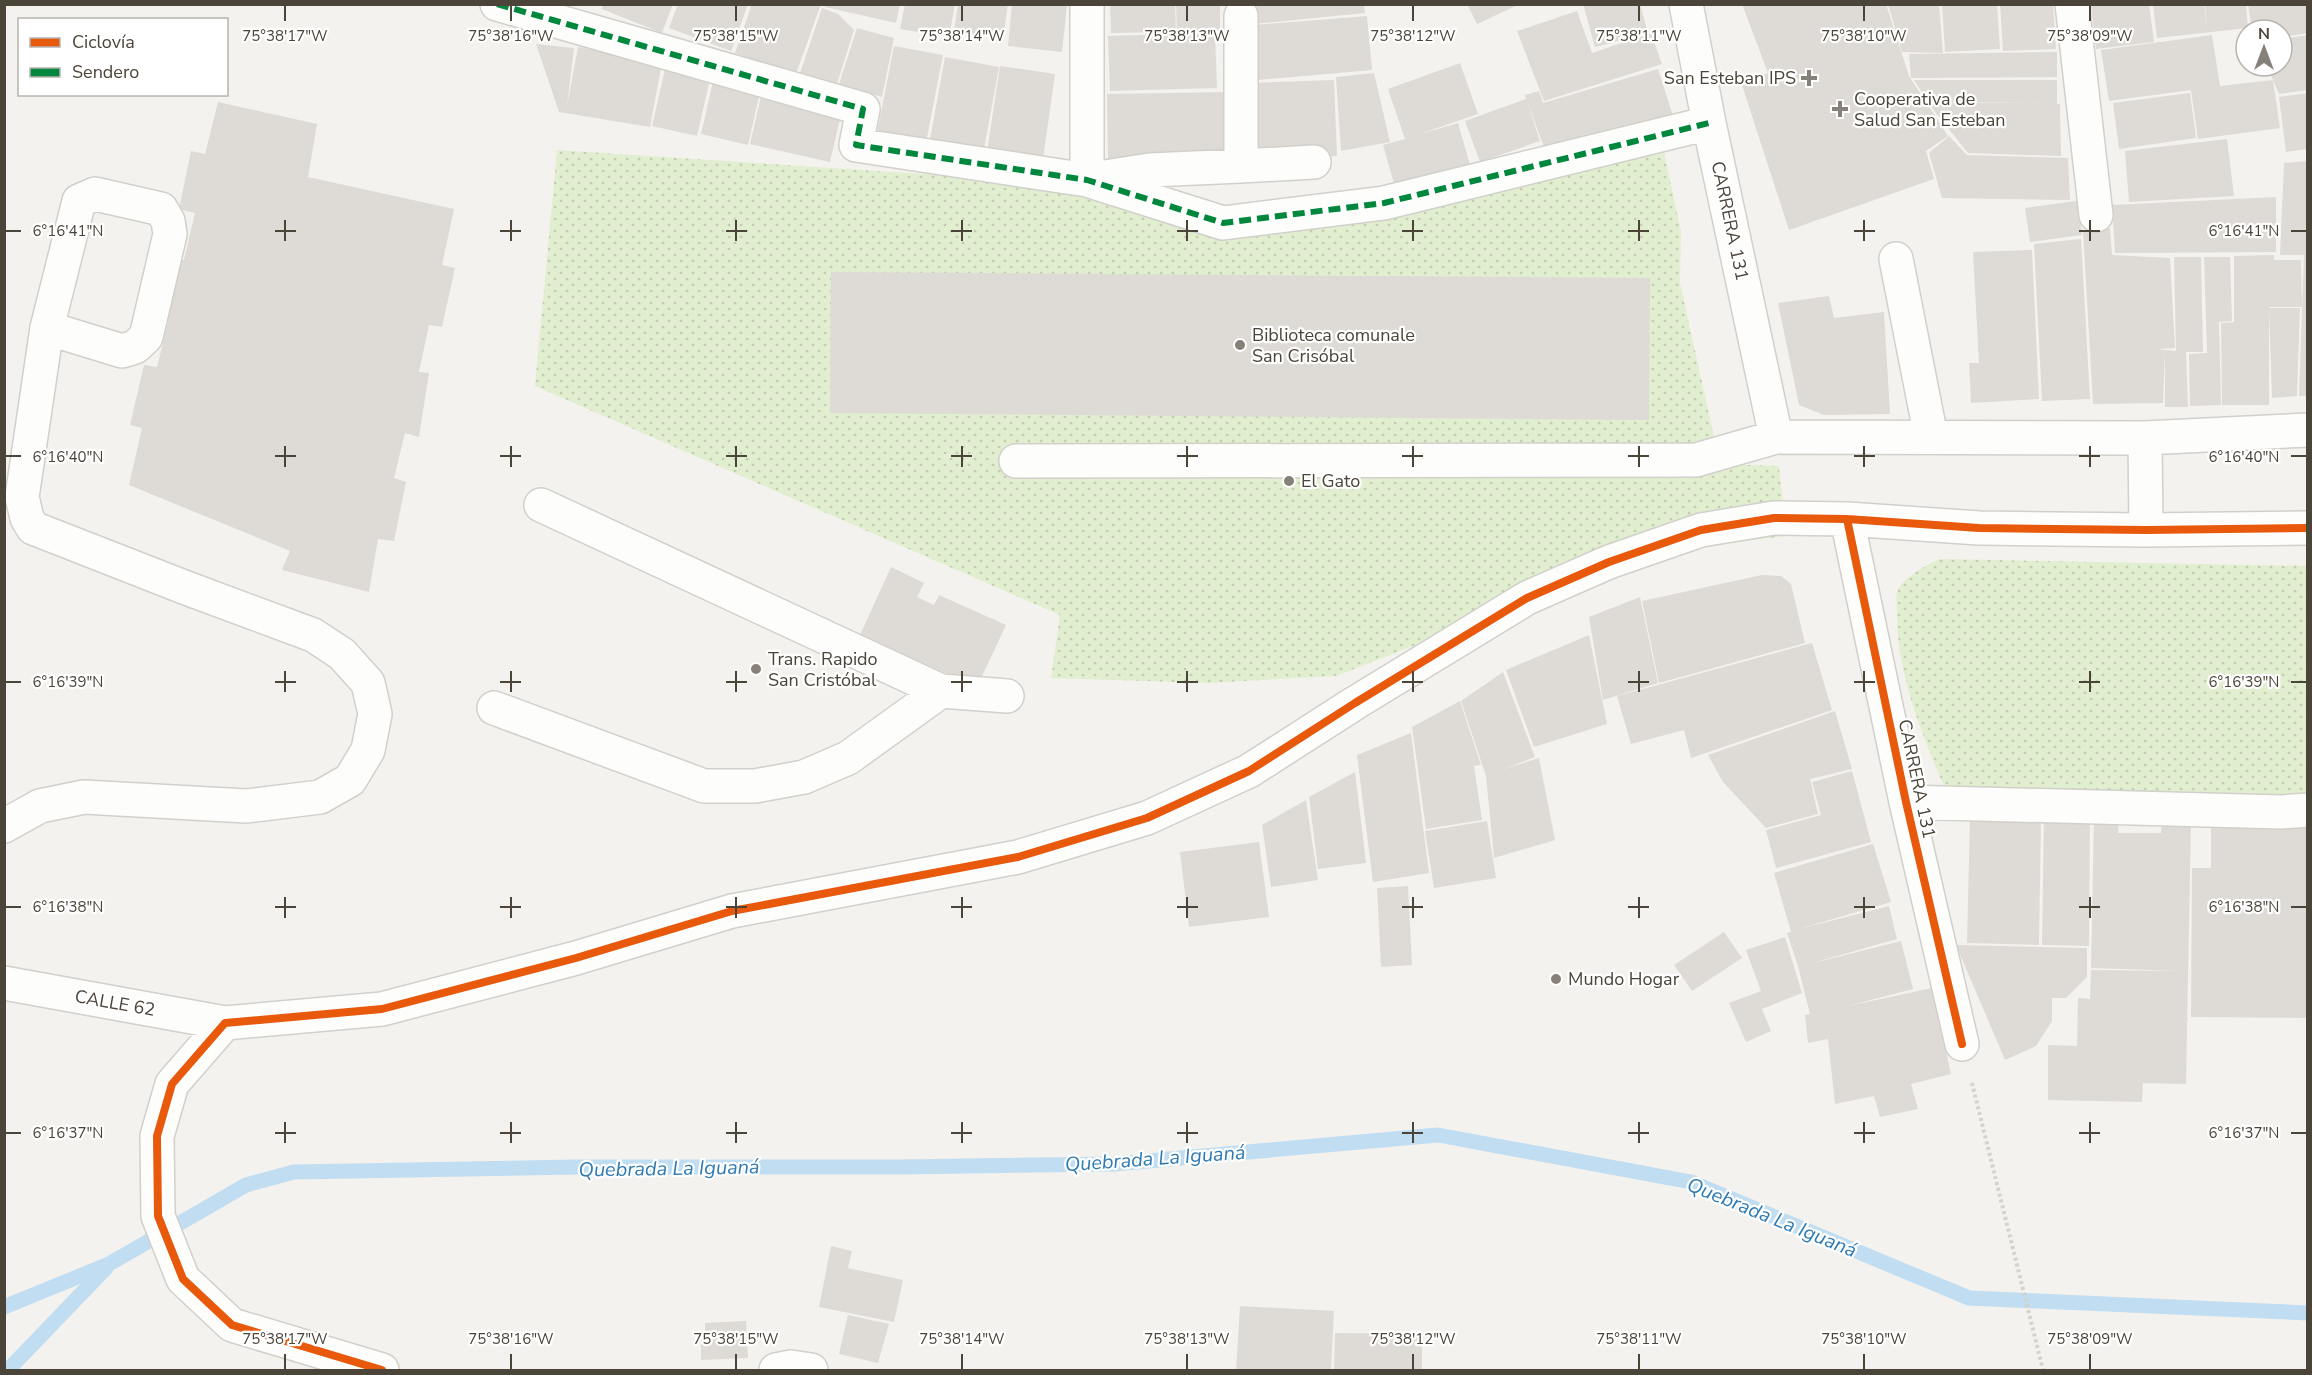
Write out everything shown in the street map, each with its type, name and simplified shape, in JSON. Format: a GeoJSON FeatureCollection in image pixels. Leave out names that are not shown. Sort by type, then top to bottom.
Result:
{"type":"FeatureCollection","features":[{"type":"Feature","properties":{"kind":"street"},"geometry":{"type":"LineString","coordinates":[[497,4],[863,109],[856,145],[1087,180],[1223,223],[1384,203],[1709,123]]}},
{"type":"Feature","properties":{"kind":"street"},"geometry":{"type":"LineString","coordinates":[[1087,4],[1087,180]]}},
{"type":"Feature","properties":{"kind":"street","name":"CARRERA 131"},"geometry":{"type":"LineString","coordinates":[[1686,4],[1776,437]]}},
{"type":"Feature","properties":{"kind":"street"},"geometry":{"type":"LineString","coordinates":[[2072,4],[2096,215]]}},
{"type":"Feature","properties":{"kind":"street"},"geometry":{"type":"LineString","coordinates":[[1240,166],[1241,15]]}},
{"type":"Feature","properties":{"kind":"street"},"geometry":{"type":"LineString","coordinates":[[1087,180],[1150,170],[1314,162]]}},
{"type":"Feature","properties":{"kind":"street"},"geometry":{"type":"LineString","coordinates":[[4,826],[40,806],[84,797],[246,806],[320,797],[350,780],[368,750],[375,714],[368,682],[342,654],[313,635],[33,528],[27,518],[22,497],[47,328],[80,201],[95,194],[161,209],[168,221],[170,234],[146,337],[135,347],[123,351],[47,328]]}},
{"type":"Feature","properties":{"kind":"street"},"geometry":{"type":"LineString","coordinates":[[1896,259],[1931,437]]}},
{"type":"Feature","properties":{"kind":"street"},"geometry":{"type":"LineString","coordinates":[[1016,461],[1696,460],[1776,437],[2145,438],[2307,430]]}},
{"type":"Feature","properties":{"kind":"street"},"geometry":{"type":"LineString","coordinates":[[2145,438],[2146,530]]}},
{"type":"Feature","properties":{"kind":"street"},"geometry":{"type":"LineString","coordinates":[[541,505],[941,692],[1007,696]]}},
{"type":"Feature","properties":{"kind":"street","name":"CALLE 62"},"geometry":{"type":"LineString","coordinates":[[4,983],[225,1023],[382,1009],[576,958],[732,910],[1018,857],[1147,818],[1250,771],[1355,703],[1527,598],[1609,562],[1701,530],[1774,518],[1847,519],[1979,528],[2146,530],[2307,528]]}},
{"type":"Feature","properties":{"kind":"street","name":"CARRERA 131"},"geometry":{"type":"LineString","coordinates":[[1847,519],[1906,802],[1962,1044]]}},
{"type":"Feature","properties":{"kind":"street"},"geometry":{"type":"LineString","coordinates":[[494,708],[704,786],[755,786],[804,777],[848,758],[941,692]]}},
{"type":"Feature","properties":{"kind":"street"},"geometry":{"type":"LineString","coordinates":[[1906,802],[2281,812],[2307,810]]}},
{"type":"Feature","properties":{"kind":"street"},"geometry":{"type":"LineString","coordinates":[[225,1023],[172,1084],[157,1136],[158,1216],[183,1279],[232,1325],[382,1371]]}},
{"type":"Feature","properties":{"kind":"street"},"geometry":{"type":"LineString","coordinates":[[776,1371],[791,1367],[811,1371]]}},
{"type":"Feature","properties":{"kind":"path"},"geometry":{"type":"LineString","coordinates":[[1962,1044],[2043,1371]]}},
{"type":"Feature","properties":{"kind":"green space"},"geometry":{"type":"Polygon","coordinates":[[[557,150],[1059,183],[1220,235],[1389,212],[1664,153],[1681,231],[1680,283],[1720,464],[1779,466],[1786,536],[1601,559],[1518,605],[1336,676],[1207,683],[1051,678],[1060,615],[535,386],[557,150]]]}},
{"type":"Feature","properties":{"kind":"green space"},"geometry":{"type":"Polygon","coordinates":[[[1940,559],[2307,566],[2307,801],[1950,801],[1907,687],[1898,639],[1897,615],[1897,592],[1900,587],[1916,572],[1940,559]]]}},
{"type":"Feature","properties":{"kind":"building"},"geometry":{"type":"Polygon","coordinates":[[[603,4],[673,4],[662,33],[602,9],[603,4]]]}},
{"type":"Feature","properties":{"kind":"building"},"geometry":{"type":"Polygon","coordinates":[[[678,4],[748,4],[731,51],[669,28],[678,4]]]}},
{"type":"Feature","properties":{"kind":"building"},"geometry":{"type":"Polygon","coordinates":[[[752,4],[821,4],[796,74],[735,53],[752,4]]]}},
{"type":"Feature","properties":{"kind":"building"},"geometry":{"type":"Polygon","coordinates":[[[826,4],[900,4],[896,23],[825,7],[826,4]]]}},
{"type":"Feature","properties":{"kind":"building"},"geometry":{"type":"Polygon","coordinates":[[[905,4],[955,4],[949,37],[900,29],[905,4]]]}},
{"type":"Feature","properties":{"kind":"building"},"geometry":{"type":"Polygon","coordinates":[[[958,4],[1008,4],[1003,39],[954,31],[958,4]]]}},
{"type":"Feature","properties":{"kind":"building"},"geometry":{"type":"Polygon","coordinates":[[[1012,4],[1067,4],[1062,52],[1008,46],[1012,4]]]}},
{"type":"Feature","properties":{"kind":"building"},"geometry":{"type":"Polygon","coordinates":[[[1110,4],[1175,4],[1176,32],[1111,33],[1110,4]]]}},
{"type":"Feature","properties":{"kind":"building"},"geometry":{"type":"Polygon","coordinates":[[[1252,4],[1364,4],[1365,13],[1254,24],[1252,4]]]}},
{"type":"Feature","properties":{"kind":"building"},"geometry":{"type":"Polygon","coordinates":[[[1467,4],[1520,4],[1477,24],[1467,4]]]}},
{"type":"Feature","properties":{"kind":"building"},"geometry":{"type":"Polygon","coordinates":[[[1583,4],[1640,4],[1648,33],[1595,47],[1583,4]]]}},
{"type":"Feature","properties":{"kind":"building","name":"Cooperativa de Salud San Esteban"},"geometry":{"type":"Polygon","coordinates":[[[1742,4],[1886,4],[1909,76],[1948,136],[1926,151],[1934,179],[1789,230],[1741,82],[1768,73],[1742,4]]]}},
{"type":"Feature","properties":{"kind":"building"},"geometry":{"type":"Polygon","coordinates":[[[1888,4],[1939,4],[1943,53],[1902,52],[1888,4]]]}},
{"type":"Feature","properties":{"kind":"building"},"geometry":{"type":"Polygon","coordinates":[[[1942,4],[1997,4],[2000,49],[1945,52],[1942,4]]]}},
{"type":"Feature","properties":{"kind":"building"},"geometry":{"type":"Polygon","coordinates":[[[2000,4],[2053,4],[2056,49],[2003,51],[2000,4]]]}},
{"type":"Feature","properties":{"kind":"building"},"geometry":{"type":"Polygon","coordinates":[[[2149,4],[2154,42],[2096,49],[2091,5],[2149,4]]]}},
{"type":"Feature","properties":{"kind":"building"},"geometry":{"type":"Polygon","coordinates":[[[2153,4],[2204,4],[2207,28],[2205,5],[2246,5],[2247,18],[2234,18],[2234,30],[2157,38],[2153,4]]]}},
{"type":"Feature","properties":{"kind":"building"},"geometry":{"type":"Polygon","coordinates":[[[2248,4],[2308,4],[2308,33],[2294,35],[2294,18],[2250,18],[2248,4]]]}},
{"type":"Feature","properties":{"kind":"building"},"geometry":{"type":"Polygon","coordinates":[[[1176,5],[1220,5],[1220,31],[1177,31],[1176,5]]]}},
{"type":"Feature","properties":{"kind":"building"},"geometry":{"type":"Polygon","coordinates":[[[822,8],[838,14],[854,30],[836,87],[799,76],[822,8]]]}},
{"type":"Feature","properties":{"kind":"building"},"geometry":{"type":"Polygon","coordinates":[[[1577,11],[1592,53],[1651,33],[1662,64],[1544,101],[1517,31],[1577,11]]]}},
{"type":"Feature","properties":{"kind":"building"},"geometry":{"type":"Polygon","coordinates":[[[1367,16],[1372,70],[1258,80],[1254,25],[1367,16]]]}},
{"type":"Feature","properties":{"kind":"building"},"geometry":{"type":"Polygon","coordinates":[[[857,28],[894,38],[882,97],[839,84],[857,28]]]}},
{"type":"Feature","properties":{"kind":"building"},"geometry":{"type":"Polygon","coordinates":[[[1215,33],[1217,88],[1110,91],[1108,36],[1215,33]]]}},
{"type":"Feature","properties":{"kind":"building"},"geometry":{"type":"Polygon","coordinates":[[[2212,35],[2220,86],[2273,80],[2280,128],[2198,139],[2191,90],[2109,101],[2101,50],[2212,35]]]}},
{"type":"Feature","properties":{"kind":"building"},"geometry":{"type":"Polygon","coordinates":[[[2308,35],[2308,90],[2279,94],[2272,78],[2294,78],[2294,37],[2308,35]]]}},
{"type":"Feature","properties":{"kind":"building"},"geometry":{"type":"Polygon","coordinates":[[[536,44],[574,48],[567,106],[578,47],[662,63],[650,127],[559,112],[536,44]]]}},
{"type":"Feature","properties":{"kind":"building"},"geometry":{"type":"Polygon","coordinates":[[[894,46],[943,55],[925,148],[876,138],[894,46]]]}},
{"type":"Feature","properties":{"kind":"building"},"geometry":{"type":"Polygon","coordinates":[[[2057,52],[2057,77],[1911,78],[1909,54],[2057,52]]]}},
{"type":"Feature","properties":{"kind":"building"},"geometry":{"type":"Polygon","coordinates":[[[945,57],[999,67],[983,155],[929,145],[945,57]]]}},
{"type":"Feature","properties":{"kind":"building"},"geometry":{"type":"Polygon","coordinates":[[[1460,63],[1478,114],[1417,135],[1458,123],[1470,165],[1395,187],[1383,145],[1405,139],[1388,89],[1460,63]]]}},
{"type":"Feature","properties":{"kind":"building"},"geometry":{"type":"Polygon","coordinates":[[[666,65],[711,75],[697,136],[652,126],[666,65]]]}},
{"type":"Feature","properties":{"kind":"building"},"geometry":{"type":"Polygon","coordinates":[[[1000,66],[1055,74],[1042,166],[986,158],[1000,66]]]}},
{"type":"Feature","properties":{"kind":"building"},"geometry":{"type":"Polygon","coordinates":[[[1658,69],[1673,116],[1596,139],[1595,133],[1544,147],[1527,101],[1540,141],[1480,162],[1465,121],[1526,99],[1525,95],[1539,91],[1543,103],[1658,69]]]}},
{"type":"Feature","properties":{"kind":"building"},"geometry":{"type":"Polygon","coordinates":[[[1374,73],[1390,142],[1341,151],[1336,77],[1374,73]]]}},
{"type":"Feature","properties":{"kind":"building"},"geometry":{"type":"Polygon","coordinates":[[[714,77],[761,88],[748,145],[701,134],[714,77]]]}},
{"type":"Feature","properties":{"kind":"building"},"geometry":{"type":"Polygon","coordinates":[[[1334,80],[1337,156],[1254,160],[1251,83],[1334,80]]]}},
{"type":"Feature","properties":{"kind":"building"},"geometry":{"type":"Polygon","coordinates":[[[1914,80],[2057,80],[2061,156],[1968,153],[1928,103],[2048,103],[1928,102],[1914,80]]]}},
{"type":"Feature","properties":{"kind":"building"},"geometry":{"type":"Polygon","coordinates":[[[762,92],[842,110],[830,162],[750,144],[762,92]]]}},
{"type":"Feature","properties":{"kind":"building"},"geometry":{"type":"Polygon","coordinates":[[[1229,92],[1231,159],[1108,162],[1107,94],[1229,92]]]}},
{"type":"Feature","properties":{"kind":"building"},"geometry":{"type":"Polygon","coordinates":[[[2190,93],[2196,138],[2119,149],[2113,103],[2190,93]]]}},
{"type":"Feature","properties":{"kind":"building"},"geometry":{"type":"Polygon","coordinates":[[[2308,93],[2308,149],[2286,152],[2279,97],[2308,93]]]}},
{"type":"Feature","properties":{"kind":"building"},"geometry":{"type":"Polygon","coordinates":[[[218,102],[317,124],[308,177],[454,209],[442,265],[455,268],[442,327],[429,325],[419,372],[429,373],[419,437],[405,433],[394,478],[406,482],[394,541],[378,539],[369,592],[282,570],[290,551],[129,485],[142,428],[130,425],[144,365],[157,367],[168,322],[154,319],[168,260],[184,260],[195,213],[179,209],[191,151],[205,154],[218,102]]]}},
{"type":"Feature","properties":{"kind":"building"},"geometry":{"type":"Polygon","coordinates":[[[1949,136],[1967,155],[2068,158],[2070,200],[1942,198],[1929,153],[1949,136]]]}},
{"type":"Feature","properties":{"kind":"building"},"geometry":{"type":"Polygon","coordinates":[[[2227,139],[2234,196],[2129,202],[2125,151],[2227,139]]]}},
{"type":"Feature","properties":{"kind":"building"},"geometry":{"type":"Polygon","coordinates":[[[2308,161],[2308,396],[2299,396],[2304,255],[2280,255],[2284,163],[2308,161]]]}},
{"type":"Feature","properties":{"kind":"building"},"geometry":{"type":"Polygon","coordinates":[[[2276,197],[2276,252],[2115,253],[2112,205],[2276,197]]]}},
{"type":"Feature","properties":{"kind":"building"},"geometry":{"type":"Polygon","coordinates":[[[2077,201],[2082,235],[2030,242],[2025,208],[2077,201]]]}},
{"type":"Feature","properties":{"kind":"building"},"geometry":{"type":"Polygon","coordinates":[[[2110,228],[2112,255],[2170,258],[2175,348],[2159,349],[2165,350],[2163,403],[2093,404],[2083,230],[2110,228]]]}},
{"type":"Feature","properties":{"kind":"building"},"geometry":{"type":"Polygon","coordinates":[[[2081,239],[2090,399],[2042,401],[2034,244],[2081,239]]]}},
{"type":"Feature","properties":{"kind":"building"},"geometry":{"type":"Polygon","coordinates":[[[2032,250],[2039,399],[1971,403],[1969,363],[1979,363],[1973,252],[2032,250]]]}},
{"type":"Feature","properties":{"kind":"building"},"geometry":{"type":"Polygon","coordinates":[[[2274,255],[2274,260],[2301,260],[2302,307],[2269,307],[2269,405],[2222,405],[2221,323],[2234,322],[2234,256],[2274,255]]]}},
{"type":"Feature","properties":{"kind":"building"},"geometry":{"type":"Polygon","coordinates":[[[2174,257],[2201,257],[2203,352],[2186,352],[2188,407],[2165,407],[2165,350],[2176,351],[2174,257]]]}},
{"type":"Feature","properties":{"kind":"building"},"geometry":{"type":"Polygon","coordinates":[[[2204,257],[2230,257],[2232,321],[2219,322],[2221,405],[2190,406],[2189,354],[2207,353],[2204,257]]]}},
{"type":"Feature","properties":{"kind":"building","name":"Biblioteca comunale San Crisóbal"},"geometry":{"type":"Polygon","coordinates":[[[831,272],[1650,278],[1649,420],[830,413],[831,272]]]}},
{"type":"Feature","properties":{"kind":"building"},"geometry":{"type":"Polygon","coordinates":[[[1829,296],[1834,318],[1884,312],[1890,414],[1824,415],[1799,405],[1778,303],[1829,296]]]}},
{"type":"Feature","properties":{"kind":"building"},"geometry":{"type":"Polygon","coordinates":[[[2269,308],[2300,308],[2297,396],[2272,398],[2269,308]]]}},
{"type":"Feature","properties":{"kind":"building"},"geometry":{"type":"Polygon","coordinates":[[[891,567],[924,583],[917,597],[934,605],[939,595],[1006,625],[977,687],[860,635],[891,567]]]}},
{"type":"Feature","properties":{"kind":"building"},"geometry":{"type":"Polygon","coordinates":[[[1762,575],[1781,576],[1791,584],[1805,643],[1659,683],[1642,601],[1762,575]]]}},
{"type":"Feature","properties":{"kind":"building"},"geometry":{"type":"Polygon","coordinates":[[[1640,597],[1658,683],[1603,700],[1589,617],[1640,597]]]}},
{"type":"Feature","properties":{"kind":"building"},"geometry":{"type":"Polygon","coordinates":[[[1589,635],[1607,724],[1534,747],[1506,670],[1589,635]]]}},
{"type":"Feature","properties":{"kind":"building"},"geometry":{"type":"Polygon","coordinates":[[[1812,643],[1832,710],[1691,758],[1684,730],[1631,744],[1617,696],[1812,643]]]}},
{"type":"Feature","properties":{"kind":"building"},"geometry":{"type":"Polygon","coordinates":[[[1503,672],[1535,757],[1504,769],[1539,758],[1555,840],[1494,858],[1486,776],[1461,701],[1503,672]]]}},
{"type":"Feature","properties":{"kind":"building"},"geometry":{"type":"Polygon","coordinates":[[[1460,701],[1481,765],[1474,766],[1482,820],[1426,829],[1412,727],[1460,701]]]}},
{"type":"Feature","properties":{"kind":"building"},"geometry":{"type":"Polygon","coordinates":[[[1835,711],[1852,769],[1810,779],[1818,814],[1766,828],[1723,782],[1708,755],[1835,711]]]}},
{"type":"Feature","properties":{"kind":"building"},"geometry":{"type":"Polygon","coordinates":[[[1411,733],[1429,873],[1373,882],[1357,755],[1411,733]]]}},
{"type":"Feature","properties":{"kind":"building"},"geometry":{"type":"Polygon","coordinates":[[[1852,771],[1871,842],[1776,868],[1766,830],[1821,815],[1812,782],[1852,771]]]}},
{"type":"Feature","properties":{"kind":"building"},"geometry":{"type":"Polygon","coordinates":[[[1355,772],[1366,863],[1318,869],[1309,797],[1355,772]]]}},
{"type":"Feature","properties":{"kind":"building"},"geometry":{"type":"Polygon","coordinates":[[[1306,800],[1318,880],[1271,887],[1262,825],[1306,800]]]}},
{"type":"Feature","properties":{"kind":"building"},"geometry":{"type":"Polygon","coordinates":[[[2094,815],[2119,816],[2118,833],[2161,833],[2162,821],[2191,821],[2186,1084],[2143,1083],[2142,1102],[2048,1100],[2048,1045],[2077,1046],[2078,998],[2090,999],[2091,970],[2182,971],[2091,968],[2094,815]]]}},
{"type":"Feature","properties":{"kind":"building"},"geometry":{"type":"Polygon","coordinates":[[[1970,816],[2041,817],[2039,945],[1967,943],[1970,816]]]}},
{"type":"Feature","properties":{"kind":"building"},"geometry":{"type":"Polygon","coordinates":[[[2044,816],[2090,816],[2089,946],[2042,945],[2044,816]]]}},
{"type":"Feature","properties":{"kind":"building"},"geometry":{"type":"Polygon","coordinates":[[[2211,818],[2308,818],[2308,1018],[2191,1017],[2192,868],[2211,868],[2211,818]]]}},
{"type":"Feature","properties":{"kind":"building"},"geometry":{"type":"Polygon","coordinates":[[[1487,821],[1496,878],[1434,888],[1425,831],[1487,821]]]}},
{"type":"Feature","properties":{"kind":"building"},"geometry":{"type":"Polygon","coordinates":[[[1259,842],[1269,917],[1189,927],[1180,852],[1259,842]]]}},
{"type":"Feature","properties":{"kind":"building"},"geometry":{"type":"Polygon","coordinates":[[[1873,844],[1891,902],[1799,929],[1889,906],[1897,939],[1809,964],[1901,941],[1913,989],[1848,1006],[1932,988],[1951,1074],[1911,1084],[1918,1109],[1880,1117],[1874,1096],[1835,1104],[1828,1039],[1808,1043],[1805,1015],[1810,1014],[1787,933],[1791,932],[1774,873],[1873,844]]]}},
{"type":"Feature","properties":{"kind":"building"},"geometry":{"type":"Polygon","coordinates":[[[1408,886],[1412,965],[1381,967],[1377,888],[1408,886]]]}},
{"type":"Feature","properties":{"kind":"building"},"geometry":{"type":"Polygon","coordinates":[[[1724,932],[1742,958],[1692,991],[1674,965],[1724,932]]]}},
{"type":"Feature","properties":{"kind":"building"},"geometry":{"type":"Polygon","coordinates":[[[1785,937],[1802,993],[1762,1009],[1771,1031],[1746,1042],[1729,1003],[1761,991],[1746,950],[1785,937]]]}},
{"type":"Feature","properties":{"kind":"building"},"geometry":{"type":"Polygon","coordinates":[[[1956,945],[2087,948],[2087,977],[2066,998],[2052,998],[2052,1021],[2036,1046],[2005,1060],[1956,945]]]}},
{"type":"Feature","properties":{"kind":"building"},"geometry":{"type":"Polygon","coordinates":[[[831,1246],[852,1251],[848,1268],[903,1280],[894,1322],[819,1307],[831,1246]]]}},
{"type":"Feature","properties":{"kind":"building"},"geometry":{"type":"Polygon","coordinates":[[[1240,1306],[1334,1311],[1331,1370],[1236,1370],[1240,1306]]]}},
{"type":"Feature","properties":{"kind":"building"},"geometry":{"type":"Polygon","coordinates":[[[848,1315],[889,1324],[878,1363],[839,1354],[848,1315]]]}},
{"type":"Feature","properties":{"kind":"building"},"geometry":{"type":"Polygon","coordinates":[[[746,1321],[748,1358],[701,1360],[701,1339],[705,1339],[705,1323],[746,1321]]]}},
{"type":"Feature","properties":{"kind":"building"},"geometry":{"type":"Polygon","coordinates":[[[1335,1333],[1422,1334],[1422,1370],[1334,1370],[1335,1333]]]}},
{"type":"Feature","properties":{"kind":"waterway","name":"Quebrada La Iguaná"},"geometry":{"type":"LineString","coordinates":[[4,1307],[109,1264],[246,1185],[294,1172],[576,1167],[900,1167],[1114,1164],[1438,1135],[1691,1182],[1969,1298],[2308,1313]]}},
{"type":"Feature","properties":{"kind":"waterway"},"geometry":{"type":"LineString","coordinates":[[8,1370],[106,1268]]}},
{"type":"Feature","properties":{"kind":"marked path"},"geometry":{"type":"LineString","coordinates":[[497,4],[863,109],[856,145],[1087,180],[1223,223],[1384,203],[1709,123]]}},
{"type":"Feature","properties":{"kind":"cycle path"},"geometry":{"type":"LineString","coordinates":[[382,1370],[232,1325],[183,1279],[158,1216],[157,1136],[172,1084],[225,1023],[382,1009],[576,958],[732,911],[1018,857],[1147,818],[1249,771],[1527,598],[1609,562],[1701,530],[1774,518],[1847,519],[1979,528],[2146,530],[2308,528]]}},
{"type":"Feature","properties":{"kind":"cycle path"},"geometry":{"type":"LineString","coordinates":[[1847,519],[1906,802],[1962,1044]]}},
{"type":"Feature","properties":{"kind":"place","name":"San Esteban IPS"},"geometry":{"type":"Point","coordinates":[1809,78]}},
{"type":"Feature","properties":{"kind":"place","name":"Cooperativa de Salud San Esteban"},"geometry":{"type":"Point","coordinates":[1840,109]}},
{"type":"Feature","properties":{"kind":"place","name":"Biblioteca comunale San Crisóbal"},"geometry":{"type":"Point","coordinates":[1240,345]}},
{"type":"Feature","properties":{"kind":"place","name":"El Gato"},"geometry":{"type":"Point","coordinates":[1289,481]}},
{"type":"Feature","properties":{"kind":"place","name":"Trans. Rapido San Cristóbal"},"geometry":{"type":"Point","coordinates":[756,669]}},
{"type":"Feature","properties":{"kind":"place","name":"Mundo Hogar"},"geometry":{"type":"Point","coordinates":[1556,979]}}]}
